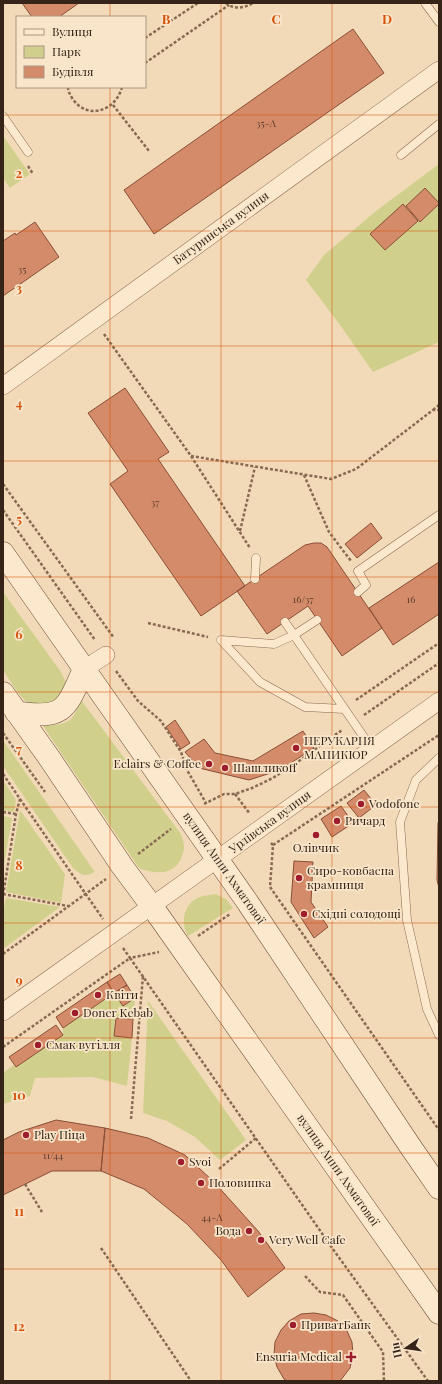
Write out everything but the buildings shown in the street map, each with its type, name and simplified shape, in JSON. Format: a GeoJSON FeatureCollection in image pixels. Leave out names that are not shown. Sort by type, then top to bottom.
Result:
{"type":"FeatureCollection","features":[{"type":"Feature","properties":{"kind":"main road","name":"вулиця Анни Ахматової"},"geometry":{"type":"LineString","coordinates":[[3,553],[188,816],[439,1188]]}},
{"type":"Feature","properties":{"kind":"main road"},"geometry":{"type":"LineString","coordinates":[[16,712],[35,715],[48,715],[59,711],[68,704],[84,669]]}},
{"type":"Feature","properties":{"kind":"main road","name":"вулиця Анни Ахматової"},"geometry":{"type":"LineString","coordinates":[[3,693],[122,866],[439,1313]]}},
{"type":"Feature","properties":{"kind":"street","name":"Батуринська вулиця"},"geometry":{"type":"LineString","coordinates":[[3,386],[439,70]]}},
{"type":"Feature","properties":{"kind":"street"},"geometry":{"type":"LineString","coordinates":[[84,669],[106,655]]}},
{"type":"Feature","properties":{"kind":"street","name":"Урлівська вулиця"},"geometry":{"type":"LineString","coordinates":[[3,1012],[439,701]]}},
{"type":"Feature","properties":{"kind":"lane"},"geometry":{"type":"LineString","coordinates":[[425,3],[439,22]]}},
{"type":"Feature","properties":{"kind":"lane"},"geometry":{"type":"LineString","coordinates":[[3,116],[28,152]]}},
{"type":"Feature","properties":{"kind":"lane"},"geometry":{"type":"LineString","coordinates":[[401,155],[439,124]]}},
{"type":"Feature","properties":{"kind":"lane"},"geometry":{"type":"LineString","coordinates":[[358,592],[366,585],[358,571],[439,515]]}},
{"type":"Feature","properties":{"kind":"lane"},"geometry":{"type":"LineString","coordinates":[[255,579],[256,558]]}},
{"type":"Feature","properties":{"kind":"lane"},"geometry":{"type":"LineString","coordinates":[[220,640],[274,644],[294,635],[317,620]]}},
{"type":"Feature","properties":{"kind":"lane"},"geometry":{"type":"LineString","coordinates":[[285,622],[372,749]]}},
{"type":"Feature","properties":{"kind":"lane"},"geometry":{"type":"LineString","coordinates":[[220,640],[260,682],[305,707],[344,709]]}},
{"type":"Feature","properties":{"kind":"lane"},"geometry":{"type":"LineString","coordinates":[[439,758],[416,780],[400,822],[407,920],[427,1010],[439,1035]]}},
{"type":"Feature","properties":{"kind":"path"},"geometry":{"type":"LineString","coordinates":[[146,37],[198,3]]}},
{"type":"Feature","properties":{"kind":"path"},"geometry":{"type":"LineString","coordinates":[[226,3],[237,8],[245,7],[253,3]]}},
{"type":"Feature","properties":{"kind":"path"},"geometry":{"type":"LineString","coordinates":[[146,62],[229,5]]}},
{"type":"Feature","properties":{"kind":"path"},"geometry":{"type":"LineString","coordinates":[[68,88],[68,91],[75,102],[82,109],[93,112],[103,110],[113,104],[122,88]]}},
{"type":"Feature","properties":{"kind":"path"},"geometry":{"type":"LineString","coordinates":[[113,104],[149,150]]}},
{"type":"Feature","properties":{"kind":"path"},"geometry":{"type":"LineString","coordinates":[[94,320],[191,456],[256,558]]}},
{"type":"Feature","properties":{"kind":"path"},"geometry":{"type":"LineString","coordinates":[[191,456],[331,479],[356,469],[439,405]]}},
{"type":"Feature","properties":{"kind":"path"},"geometry":{"type":"LineString","coordinates":[[433,410],[439,410]]}},
{"type":"Feature","properties":{"kind":"path"},"geometry":{"type":"LineString","coordinates":[[240,531],[255,467]]}},
{"type":"Feature","properties":{"kind":"path"},"geometry":{"type":"LineString","coordinates":[[304,475],[329,532],[358,571]]}},
{"type":"Feature","properties":{"kind":"path"},"geometry":{"type":"LineString","coordinates":[[3,484],[114,638]]}},
{"type":"Feature","properties":{"kind":"path"},"geometry":{"type":"LineString","coordinates":[[148,623],[220,640]]}},
{"type":"Feature","properties":{"kind":"path"},"geometry":{"type":"LineString","coordinates":[[344,709],[439,643]]}},
{"type":"Feature","properties":{"kind":"path"},"geometry":{"type":"LineString","coordinates":[[3,954],[85,895],[206,802],[224,794],[235,794],[252,788],[273,778],[439,663]]}},
{"type":"Feature","properties":{"kind":"path"},"geometry":{"type":"LineString","coordinates":[[439,735],[273,845],[270,887],[439,1130]]}},
{"type":"Feature","properties":{"kind":"path"},"geometry":{"type":"LineString","coordinates":[[3,774],[85,895]]}},
{"type":"Feature","properties":{"kind":"path"},"geometry":{"type":"LineString","coordinates":[[20,799],[16,814],[3,894],[68,907]]}},
{"type":"Feature","properties":{"kind":"path"},"geometry":{"type":"LineString","coordinates":[[3,812],[16,814]]}},
{"type":"Feature","properties":{"kind":"path"},"geometry":{"type":"LineString","coordinates":[[3,1047],[130,958],[340,1259],[428,1381]]}},
{"type":"Feature","properties":{"kind":"path"},"geometry":{"type":"LineString","coordinates":[[131,1119],[143,976]]}},
{"type":"Feature","properties":{"kind":"path"},"geometry":{"type":"LineString","coordinates":[[219,1169],[256,1138]]}},
{"type":"Feature","properties":{"kind":"path"},"geometry":{"type":"LineString","coordinates":[[26,1184],[42,1212]]}},
{"type":"Feature","properties":{"kind":"path"},"geometry":{"type":"LineString","coordinates":[[100,1248],[191,1381]]}},
{"type":"Feature","properties":{"kind":"path"},"geometry":{"type":"LineString","coordinates":[[305,1276],[320,1292],[343,1296],[383,1352],[384,1381]]}},
{"type":"Feature","properties":{"kind":"green space"},"geometry":{"type":"Polygon","coordinates":[[[3,136],[30,174],[10,188],[3,178],[3,136]]]}},
{"type":"Feature","properties":{"kind":"green space"},"geometry":{"type":"Polygon","coordinates":[[[439,164],[439,342],[373,372],[306,280],[324,255],[376,211],[439,164]]]}},
{"type":"Feature","properties":{"kind":"green space"},"geometry":{"type":"Polygon","coordinates":[[[3,592],[61,672],[66,683],[58,702],[36,707],[26,702],[3,670],[3,592]]]}},
{"type":"Feature","properties":{"kind":"green space"},"geometry":{"type":"Polygon","coordinates":[[[81,700],[181,834],[184,850],[181,859],[177,865],[168,871],[150,872],[139,868],[43,726],[68,721],[75,714],[81,700]]]}},
{"type":"Feature","properties":{"kind":"green space"},"geometry":{"type":"Polygon","coordinates":[[[3,740],[95,872],[89,875],[84,875],[73,868],[3,766],[3,740]]]}},
{"type":"Feature","properties":{"kind":"green space"},"geometry":{"type":"Polygon","coordinates":[[[3,780],[16,800],[14,812],[3,810],[3,780]]]}},
{"type":"Feature","properties":{"kind":"green space"},"geometry":{"type":"Polygon","coordinates":[[[20,810],[65,874],[61,903],[6,892],[20,810]]]}},
{"type":"Feature","properties":{"kind":"green space"},"geometry":{"type":"Polygon","coordinates":[[[3,816],[12,818],[3,871],[3,816]]]}},
{"type":"Feature","properties":{"kind":"green space"},"geometry":{"type":"Polygon","coordinates":[[[216,894],[226,899],[233,908],[188,936],[185,930],[184,918],[188,906],[197,898],[216,894]]]}},
{"type":"Feature","properties":{"kind":"green space"},"geometry":{"type":"Polygon","coordinates":[[[6,898],[60,907],[3,949],[3,914],[6,898]]]}},
{"type":"Feature","properties":{"kind":"green space"},"geometry":{"type":"Polygon","coordinates":[[[114,993],[123,1006],[135,998],[133,1019],[115,1018],[114,1036],[132,1038],[127,1086],[93,1077],[35,1078],[30,1096],[3,1104],[3,1073],[14,1065],[16,1067],[63,1035],[63,1028],[114,993]]]}},
{"type":"Feature","properties":{"kind":"green space"},"geometry":{"type":"Polygon","coordinates":[[[148,1001],[246,1140],[220,1160],[195,1137],[167,1121],[143,1113],[148,1001]]]}},
{"type":"Feature","properties":{"kind":"place","name":"ПЕРУКАРНЯ МАНИКЮР"},"geometry":{"type":"Point","coordinates":[296,748]}},
{"type":"Feature","properties":{"kind":"place","name":"Eclairs & Coffee"},"geometry":{"type":"Point","coordinates":[209,764]}},
{"type":"Feature","properties":{"kind":"place","name":"Шашликоff"},"geometry":{"type":"Point","coordinates":[225,768]}},
{"type":"Feature","properties":{"kind":"place","name":"Vodofone"},"geometry":{"type":"Point","coordinates":[361,804]}},
{"type":"Feature","properties":{"kind":"place","name":"Ричард"},"geometry":{"type":"Point","coordinates":[337,821]}},
{"type":"Feature","properties":{"kind":"place","name":"Олівчик"},"geometry":{"type":"Point","coordinates":[316,835]}},
{"type":"Feature","properties":{"kind":"place","name":"Сиро-ковбасна крамниця"},"geometry":{"type":"Point","coordinates":[299,878]}},
{"type":"Feature","properties":{"kind":"place","name":"Східні солодощі"},"geometry":{"type":"Point","coordinates":[304,914]}},
{"type":"Feature","properties":{"kind":"place","name":"Квіти"},"geometry":{"type":"Point","coordinates":[98,995]}},
{"type":"Feature","properties":{"kind":"place","name":"Doner Kebab"},"geometry":{"type":"Point","coordinates":[75,1013]}},
{"type":"Feature","properties":{"kind":"place","name":"Смак вугілля"},"geometry":{"type":"Point","coordinates":[38,1045]}},
{"type":"Feature","properties":{"kind":"place","name":"Play Піца"},"geometry":{"type":"Point","coordinates":[26,1135]}},
{"type":"Feature","properties":{"kind":"place","name":"Svoi"},"geometry":{"type":"Point","coordinates":[181,1162]}},
{"type":"Feature","properties":{"kind":"place","name":"Половинка"},"geometry":{"type":"Point","coordinates":[201,1183]}},
{"type":"Feature","properties":{"kind":"place","name":"Вода"},"geometry":{"type":"Point","coordinates":[249,1231]}},
{"type":"Feature","properties":{"kind":"place","name":"Very Well Cafe"},"geometry":{"type":"Point","coordinates":[261,1240]}},
{"type":"Feature","properties":{"kind":"place","name":"ПриватБанк"},"geometry":{"type":"Point","coordinates":[293,1325]}},
{"type":"Feature","properties":{"kind":"place","name":"Ensuria Medical"},"geometry":{"type":"Point","coordinates":[351,1357]}}]}
